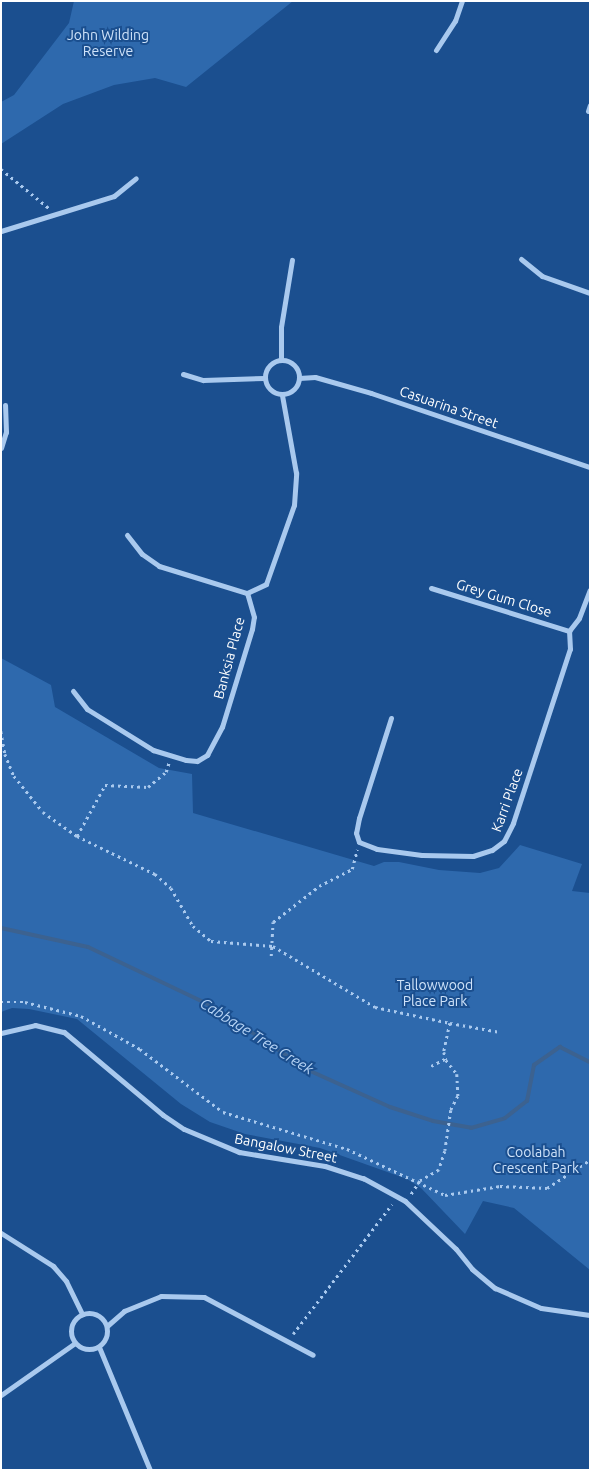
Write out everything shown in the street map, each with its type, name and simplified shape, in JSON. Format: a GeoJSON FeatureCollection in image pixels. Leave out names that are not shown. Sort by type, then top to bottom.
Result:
{"type":"FeatureCollection","features":[{"type":"Feature","properties":{"kind":"street"},"geometry":{"type":"LineString","coordinates":[[436,50],[455,21],[462,1]]}},
{"type":"Feature","properties":{"kind":"street"},"geometry":{"type":"LineString","coordinates":[[1,231],[114,196],[136,178]]}},
{"type":"Feature","properties":{"kind":"street"},"geometry":{"type":"LineString","coordinates":[[521,259],[542,276],[590,293]]}},
{"type":"Feature","properties":{"kind":"street"},"geometry":{"type":"LineString","coordinates":[[280,360],[281,327],[292,260]]}},
{"type":"Feature","properties":{"kind":"street"},"geometry":{"type":"LineString","coordinates":[[280,360],[295,366],[299,378],[294,390],[282,395],[270,390],[264,378],[268,366],[280,360]]}},
{"type":"Feature","properties":{"kind":"street"},"geometry":{"type":"LineString","coordinates":[[184,374],[203,380],[264,378]]}},
{"type":"Feature","properties":{"kind":"street","name":"Casuarina Street"},"geometry":{"type":"LineString","coordinates":[[299,378],[315,378],[371,393],[590,467]]}},
{"type":"Feature","properties":{"kind":"street"},"geometry":{"type":"LineString","coordinates":[[127,535],[142,554],[160,566],[247,593],[266,584],[294,505],[296,473],[282,395]]}},
{"type":"Feature","properties":{"kind":"street"},"geometry":{"type":"LineString","coordinates":[[1,448],[6,432],[5,405]]}},
{"type":"Feature","properties":{"kind":"street","name":"Grey Gum Close"},"geometry":{"type":"LineString","coordinates":[[431,588],[569,631]]}},
{"type":"Feature","properties":{"kind":"street","name":"Karri Place"},"geometry":{"type":"LineString","coordinates":[[359,842],[364,846],[395,852],[457,856],[480,854],[504,841],[513,823],[558,688],[570,649],[569,631],[579,618],[590,590]]}},
{"type":"Feature","properties":{"kind":"street","name":"Banksia Place"},"geometry":{"type":"LineString","coordinates":[[73,691],[86,710],[139,743],[172,756],[196,760],[207,755],[215,742],[252,628],[253,612],[247,593]]}},
{"type":"Feature","properties":{"kind":"street"},"geometry":{"type":"LineString","coordinates":[[359,842],[356,833],[359,818],[391,718]]}},
{"type":"Feature","properties":{"kind":"street","name":"Bangalow Street"},"geometry":{"type":"LineString","coordinates":[[1,1033],[35,1025],[56,1029],[80,1042],[163,1115],[202,1138],[239,1152],[344,1171],[405,1200],[472,1269],[496,1288],[541,1308],[590,1315]]}},
{"type":"Feature","properties":{"kind":"street"},"geometry":{"type":"LineString","coordinates":[[1,1233],[53,1266],[66,1281],[82,1314]]}},
{"type":"Feature","properties":{"kind":"street"},"geometry":{"type":"LineString","coordinates":[[107,1326],[94,1314],[82,1314],[71,1327],[75,1343],[89,1350],[99,1347],[106,1338],[107,1326],[124,1312],[161,1296],[185,1295],[204,1297],[226,1306],[313,1355]]}},
{"type":"Feature","properties":{"kind":"street"},"geometry":{"type":"LineString","coordinates":[[1,1395],[75,1343]]}},
{"type":"Feature","properties":{"kind":"street"},"geometry":{"type":"LineString","coordinates":[[99,1347],[150,1470]]}},
{"type":"Feature","properties":{"kind":"path"},"geometry":{"type":"LineString","coordinates":[[1,168],[38,197],[56,215]]}},
{"type":"Feature","properties":{"kind":"path"},"geometry":{"type":"LineString","coordinates":[[1,731],[4,754],[14,776],[43,812],[77,836],[156,874],[171,888],[192,926],[211,941],[273,946],[375,1007],[500,1032]]}},
{"type":"Feature","properties":{"kind":"path"},"geometry":{"type":"LineString","coordinates":[[77,836],[105,784],[148,787],[166,772],[172,756]]}},
{"type":"Feature","properties":{"kind":"path"},"geometry":{"type":"LineString","coordinates":[[271,956],[273,922],[319,886],[352,869],[359,842]]}},
{"type":"Feature","properties":{"kind":"path"},"geometry":{"type":"LineString","coordinates":[[1,1002],[25,1002],[81,1016],[140,1050],[223,1112],[347,1149],[375,1164],[420,1182],[445,1195],[500,1186],[536,1190],[547,1188],[590,1160]]}},
{"type":"Feature","properties":{"kind":"path"},"geometry":{"type":"LineString","coordinates":[[405,1200],[420,1182],[439,1170],[445,1151],[451,1110],[458,1096],[457,1074],[446,1059],[450,1023]]}},
{"type":"Feature","properties":{"kind":"path"},"geometry":{"type":"LineString","coordinates":[[431,1066],[446,1059]]}},
{"type":"Feature","properties":{"kind":"path"},"geometry":{"type":"LineString","coordinates":[[288,1340],[392,1204]]}},
{"type":"Feature","properties":{"kind":"green space","name":"John Wilding Reserve"},"geometry":{"type":"Polygon","coordinates":[[[74,1],[293,1],[186,87],[155,78],[114,85],[63,104],[1,144],[1,102],[14,95],[69,23],[74,1]]]}},
{"type":"Feature","properties":{"kind":"green space","name":"Tallowwood Place Park"},"geometry":{"type":"Polygon","coordinates":[[[1,658],[51,685],[55,707],[159,768],[192,774],[193,813],[374,866],[384,862],[399,862],[439,870],[480,873],[499,868],[520,845],[582,864],[572,891],[590,893],[590,1270],[514,1208],[483,1201],[465,1234],[421,1188],[407,1179],[320,1148],[245,1134],[210,1122],[181,1104],[77,1019],[29,1009],[12,1008],[1,1012],[1,658]]]}},
{"type":"Feature","properties":{"kind":"waterway","name":"Cabbage Tree Creek"},"geometry":{"type":"LineString","coordinates":[[1,928],[88,947],[214,1007],[308,1070],[390,1107],[433,1121],[471,1128],[505,1118],[527,1101],[534,1065],[560,1047],[590,1062]]}},
{"type":"Feature","properties":{"kind":"park label","name":"Coolabah Crescent Park"},"geometry":{"type":"Point","coordinates":[536,1160]}}]}
